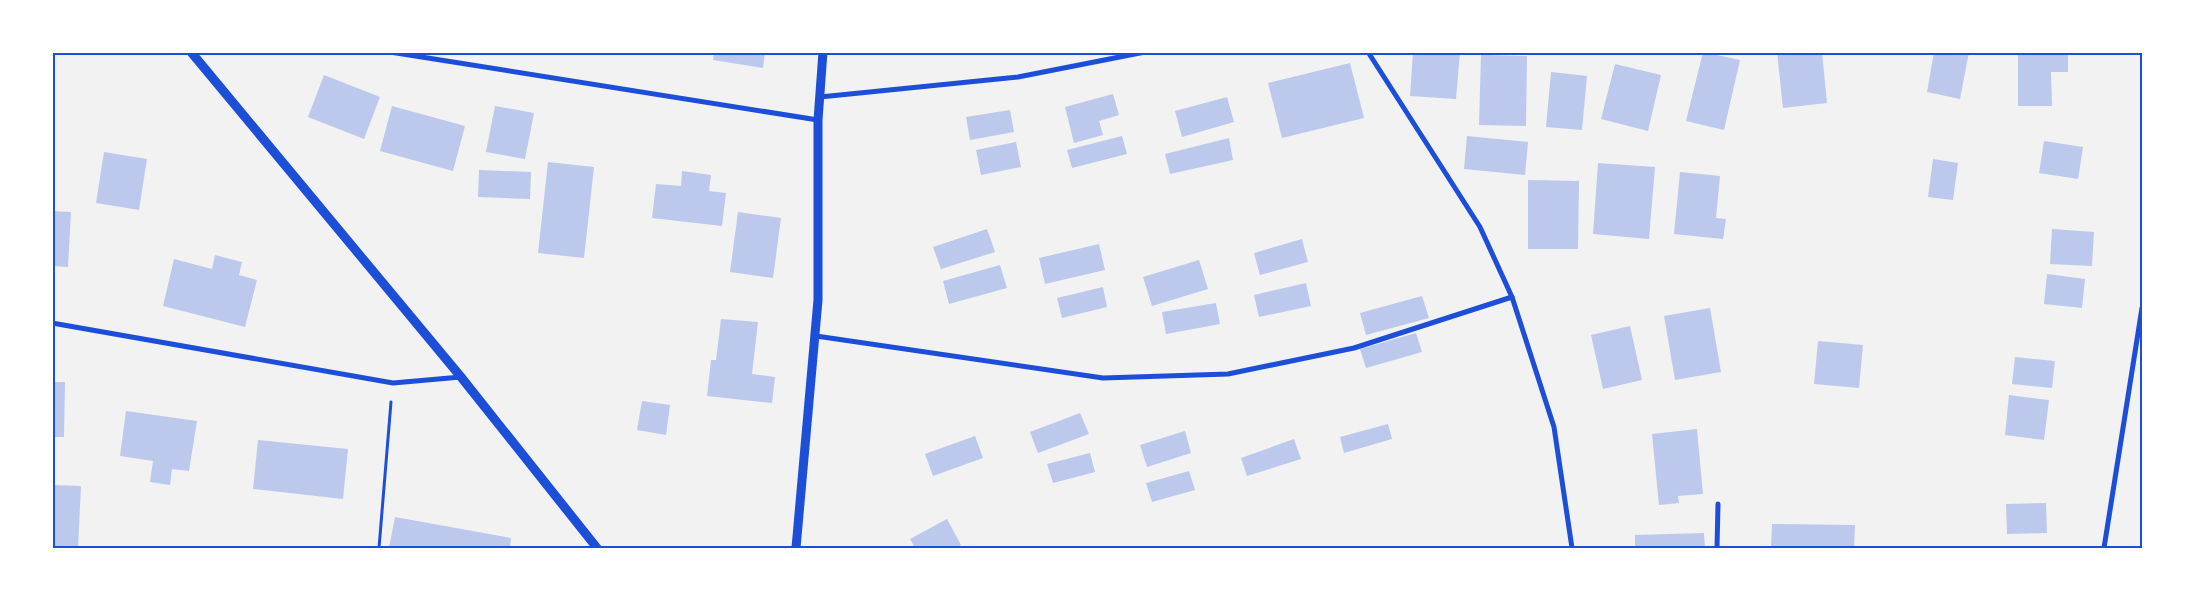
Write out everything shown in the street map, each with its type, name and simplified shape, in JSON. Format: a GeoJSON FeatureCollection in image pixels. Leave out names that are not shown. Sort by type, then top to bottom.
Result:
{"type":"FeatureCollection","features":[{"type":"Feature","properties":{"kind":"street"},"geometry":{"type":"LineString","coordinates":[[191,52],[461,377],[597,548]]}},
{"type":"Feature","properties":{"kind":"street"},"geometry":{"type":"LineString","coordinates":[[390,52],[818,120]]}},
{"type":"Feature","properties":{"kind":"street"},"geometry":{"type":"LineString","coordinates":[[796,548],[818,300],[818,120],[823,52]]}},
{"type":"Feature","properties":{"kind":"street"},"geometry":{"type":"LineString","coordinates":[[820,96],[1018,77],[1146,52]]}},
{"type":"Feature","properties":{"kind":"street"},"geometry":{"type":"LineString","coordinates":[[1368,52],[1480,227],[1512,297],[1554,427],[1572,548]]}},
{"type":"Feature","properties":{"kind":"street"},"geometry":{"type":"LineString","coordinates":[[816,336],[1104,378],[1228,374],[1354,348],[1512,297]]}},
{"type":"Feature","properties":{"kind":"street"},"geometry":{"type":"LineString","coordinates":[[2104,548],[2142,308]]}},
{"type":"Feature","properties":{"kind":"street"},"geometry":{"type":"LineString","coordinates":[[52,323],[393,383],[461,377]]}},
{"type":"Feature","properties":{"kind":"street"},"geometry":{"type":"LineString","coordinates":[[1716,548],[1718,504]]}},
{"type":"Feature","properties":{"kind":"path"},"geometry":{"type":"LineString","coordinates":[[379,548],[393,383]]}},
{"type":"Feature","properties":{"kind":"building"},"geometry":{"type":"Polygon","coordinates":[[[714,52],[765,52],[763,68],[713,60],[714,52]]]}},
{"type":"Feature","properties":{"kind":"building"},"geometry":{"type":"Polygon","coordinates":[[[1413,52],[1460,52],[1456,99],[1410,96],[1413,52]]]}},
{"type":"Feature","properties":{"kind":"building"},"geometry":{"type":"Polygon","coordinates":[[[1703,52],[1740,60],[1724,130],[1686,121],[1703,52]]]}},
{"type":"Feature","properties":{"kind":"building"},"geometry":{"type":"Polygon","coordinates":[[[1777,52],[1822,52],[1827,103],[1783,108],[1777,52]]]}},
{"type":"Feature","properties":{"kind":"building"},"geometry":{"type":"Polygon","coordinates":[[[1934,52],[1969,52],[1960,99],[1927,92],[1934,52]]]}},
{"type":"Feature","properties":{"kind":"building"},"geometry":{"type":"Polygon","coordinates":[[[2018,52],[2068,52],[2068,72],[2051,72],[2052,106],[2018,106],[2018,52]]]}},
{"type":"Feature","properties":{"kind":"building"},"geometry":{"type":"Polygon","coordinates":[[[1481,55],[1527,56],[1526,126],[1479,125],[1481,55]]]}},
{"type":"Feature","properties":{"kind":"building"},"geometry":{"type":"Polygon","coordinates":[[[1350,63],[1364,118],[1282,138],[1268,83],[1350,63]]]}},
{"type":"Feature","properties":{"kind":"building"},"geometry":{"type":"Polygon","coordinates":[[[1615,64],[1661,75],[1648,131],[1601,119],[1615,64]]]}},
{"type":"Feature","properties":{"kind":"building"},"geometry":{"type":"Polygon","coordinates":[[[1551,72],[1587,76],[1582,130],[1546,127],[1551,72]]]}},
{"type":"Feature","properties":{"kind":"building"},"geometry":{"type":"Polygon","coordinates":[[[324,75],[380,97],[364,139],[308,117],[324,75]]]}},
{"type":"Feature","properties":{"kind":"building"},"geometry":{"type":"Polygon","coordinates":[[[1113,94],[1119,115],[1099,121],[1103,135],[1074,143],[1065,107],[1113,94]]]}},
{"type":"Feature","properties":{"kind":"building"},"geometry":{"type":"Polygon","coordinates":[[[1227,97],[1234,122],[1182,137],[1175,111],[1227,97]]]}},
{"type":"Feature","properties":{"kind":"building"},"geometry":{"type":"Polygon","coordinates":[[[392,106],[465,126],[453,171],[380,151],[392,106]]]}},
{"type":"Feature","properties":{"kind":"building"},"geometry":{"type":"Polygon","coordinates":[[[495,106],[534,113],[525,159],[486,152],[495,106]]]}},
{"type":"Feature","properties":{"kind":"building"},"geometry":{"type":"Polygon","coordinates":[[[1010,110],[1014,132],[970,140],[966,117],[1010,110]]]}},
{"type":"Feature","properties":{"kind":"building"},"geometry":{"type":"Polygon","coordinates":[[[1122,136],[1127,154],[1072,168],[1067,150],[1122,136]]]}},
{"type":"Feature","properties":{"kind":"building"},"geometry":{"type":"Polygon","coordinates":[[[1467,136],[1528,142],[1525,175],[1464,169],[1467,136]]]}},
{"type":"Feature","properties":{"kind":"building"},"geometry":{"type":"Polygon","coordinates":[[[1229,138],[1233,160],[1170,174],[1165,154],[1229,138]]]}},
{"type":"Feature","properties":{"kind":"building"},"geometry":{"type":"Polygon","coordinates":[[[2044,141],[2083,147],[2078,179],[2039,173],[2044,141]]]}},
{"type":"Feature","properties":{"kind":"building"},"geometry":{"type":"Polygon","coordinates":[[[1016,142],[1021,167],[981,175],[976,150],[1016,142]]]}},
{"type":"Feature","properties":{"kind":"building"},"geometry":{"type":"Polygon","coordinates":[[[104,152],[147,159],[139,210],[96,203],[104,152]]]}},
{"type":"Feature","properties":{"kind":"building"},"geometry":{"type":"Polygon","coordinates":[[[1933,159],[1958,163],[1953,200],[1928,197],[1933,159]]]}},
{"type":"Feature","properties":{"kind":"building"},"geometry":{"type":"Polygon","coordinates":[[[548,162],[594,167],[584,258],[538,253],[548,162]]]}},
{"type":"Feature","properties":{"kind":"building"},"geometry":{"type":"Polygon","coordinates":[[[1598,163],[1655,167],[1649,239],[1593,234],[1598,163]]]}},
{"type":"Feature","properties":{"kind":"building"},"geometry":{"type":"Polygon","coordinates":[[[479,170],[531,172],[530,199],[478,197],[479,170]]]}},
{"type":"Feature","properties":{"kind":"building"},"geometry":{"type":"Polygon","coordinates":[[[682,171],[711,175],[709,191],[726,193],[722,226],[652,218],[656,184],[681,186],[682,171]]]}},
{"type":"Feature","properties":{"kind":"building"},"geometry":{"type":"Polygon","coordinates":[[[1680,172],[1720,176],[1716,218],[1726,219],[1723,239],[1674,234],[1680,172]]]}},
{"type":"Feature","properties":{"kind":"building"},"geometry":{"type":"Polygon","coordinates":[[[1528,180],[1579,181],[1578,249],[1528,249],[1528,180]]]}},
{"type":"Feature","properties":{"kind":"building"},"geometry":{"type":"Polygon","coordinates":[[[52,211],[71,212],[68,267],[52,266],[52,211]]]}},
{"type":"Feature","properties":{"kind":"building"},"geometry":{"type":"Polygon","coordinates":[[[738,212],[781,218],[773,278],[730,272],[738,212]]]}},
{"type":"Feature","properties":{"kind":"building"},"geometry":{"type":"Polygon","coordinates":[[[987,229],[995,252],[941,269],[933,247],[987,229]]]}},
{"type":"Feature","properties":{"kind":"building"},"geometry":{"type":"Polygon","coordinates":[[[2052,229],[2094,232],[2092,266],[2050,264],[2052,229]]]}},
{"type":"Feature","properties":{"kind":"building"},"geometry":{"type":"Polygon","coordinates":[[[1302,239],[1308,262],[1260,275],[1254,253],[1302,239]]]}},
{"type":"Feature","properties":{"kind":"building"},"geometry":{"type":"Polygon","coordinates":[[[1099,244],[1105,270],[1045,284],[1039,258],[1099,244]]]}},
{"type":"Feature","properties":{"kind":"building"},"geometry":{"type":"Polygon","coordinates":[[[215,255],[242,262],[239,275],[257,280],[245,327],[163,306],[174,259],[212,269],[215,255]]]}},
{"type":"Feature","properties":{"kind":"building"},"geometry":{"type":"Polygon","coordinates":[[[1199,260],[1208,289],[1152,306],[1143,277],[1199,260]]]}},
{"type":"Feature","properties":{"kind":"building"},"geometry":{"type":"Polygon","coordinates":[[[1000,265],[1007,288],[949,304],[943,281],[1000,265]]]}},
{"type":"Feature","properties":{"kind":"building"},"geometry":{"type":"Polygon","coordinates":[[[2047,274],[2085,279],[2082,308],[2044,304],[2047,274]]]}},
{"type":"Feature","properties":{"kind":"building"},"geometry":{"type":"Polygon","coordinates":[[[1306,283],[1311,306],[1259,317],[1254,295],[1306,283]]]}},
{"type":"Feature","properties":{"kind":"building"},"geometry":{"type":"Polygon","coordinates":[[[1103,287],[1107,307],[1062,318],[1057,298],[1103,287]]]}},
{"type":"Feature","properties":{"kind":"building"},"geometry":{"type":"Polygon","coordinates":[[[1422,296],[1429,318],[1366,335],[1360,313],[1422,296]]]}},
{"type":"Feature","properties":{"kind":"building"},"geometry":{"type":"Polygon","coordinates":[[[1216,303],[1220,324],[1166,334],[1162,312],[1216,303]]]}},
{"type":"Feature","properties":{"kind":"building"},"geometry":{"type":"Polygon","coordinates":[[[1710,308],[1721,372],[1675,380],[1664,316],[1710,308]]]}},
{"type":"Feature","properties":{"kind":"building"},"geometry":{"type":"Polygon","coordinates":[[[721,319],[758,322],[752,374],[775,377],[772,403],[707,396],[711,360],[716,360],[721,319]]]}},
{"type":"Feature","properties":{"kind":"building"},"geometry":{"type":"Polygon","coordinates":[[[1630,326],[1642,380],[1603,389],[1591,335],[1630,326]]]}},
{"type":"Feature","properties":{"kind":"building"},"geometry":{"type":"Polygon","coordinates":[[[1416,333],[1422,352],[1366,368],[1360,349],[1416,333]]]}},
{"type":"Feature","properties":{"kind":"building"},"geometry":{"type":"Polygon","coordinates":[[[1818,341],[1863,345],[1859,388],[1814,384],[1818,341]]]}},
{"type":"Feature","properties":{"kind":"building"},"geometry":{"type":"Polygon","coordinates":[[[2015,357],[2055,361],[2052,388],[2012,384],[2015,357]]]}},
{"type":"Feature","properties":{"kind":"building"},"geometry":{"type":"Polygon","coordinates":[[[52,382],[65,382],[64,437],[52,437],[52,382]]]}},
{"type":"Feature","properties":{"kind":"building"},"geometry":{"type":"Polygon","coordinates":[[[2009,395],[2049,400],[2044,440],[2005,435],[2009,395]]]}},
{"type":"Feature","properties":{"kind":"building"},"geometry":{"type":"Polygon","coordinates":[[[642,401],[670,405],[666,435],[637,430],[642,401]]]}},
{"type":"Feature","properties":{"kind":"building"},"geometry":{"type":"Polygon","coordinates":[[[126,411],[197,421],[189,471],[172,469],[170,485],[150,482],[153,461],[120,456],[126,411]]]}},
{"type":"Feature","properties":{"kind":"building"},"geometry":{"type":"Polygon","coordinates":[[[1080,413],[1089,434],[1038,453],[1030,432],[1080,413]]]}},
{"type":"Feature","properties":{"kind":"building"},"geometry":{"type":"Polygon","coordinates":[[[1388,424],[1392,439],[1344,453],[1340,437],[1388,424]]]}},
{"type":"Feature","properties":{"kind":"building"},"geometry":{"type":"Polygon","coordinates":[[[1697,429],[1703,494],[1678,496],[1679,503],[1659,505],[1652,434],[1697,429]]]}},
{"type":"Feature","properties":{"kind":"building"},"geometry":{"type":"Polygon","coordinates":[[[1185,431],[1191,453],[1147,467],[1140,445],[1185,431]]]}},
{"type":"Feature","properties":{"kind":"building"},"geometry":{"type":"Polygon","coordinates":[[[975,436],[983,458],[933,476],[925,454],[975,436]]]}},
{"type":"Feature","properties":{"kind":"building"},"geometry":{"type":"Polygon","coordinates":[[[1294,439],[1301,459],[1247,476],[1241,458],[1294,439]]]}},
{"type":"Feature","properties":{"kind":"building"},"geometry":{"type":"Polygon","coordinates":[[[258,440],[348,449],[343,499],[253,489],[258,440]]]}},
{"type":"Feature","properties":{"kind":"building"},"geometry":{"type":"Polygon","coordinates":[[[1090,453],[1095,472],[1053,483],[1047,464],[1090,453]]]}},
{"type":"Feature","properties":{"kind":"building"},"geometry":{"type":"Polygon","coordinates":[[[1189,471],[1195,490],[1152,502],[1146,483],[1189,471]]]}},
{"type":"Feature","properties":{"kind":"building"},"geometry":{"type":"Polygon","coordinates":[[[52,485],[81,486],[78,548],[52,548],[52,485]]]}},
{"type":"Feature","properties":{"kind":"building"},"geometry":{"type":"Polygon","coordinates":[[[2046,503],[2047,533],[2007,534],[2006,504],[2046,503]]]}},
{"type":"Feature","properties":{"kind":"building"},"geometry":{"type":"Polygon","coordinates":[[[395,517],[511,538],[510,548],[389,548],[395,517]]]}},
{"type":"Feature","properties":{"kind":"building"},"geometry":{"type":"Polygon","coordinates":[[[947,519],[961,545],[955,548],[915,548],[910,539],[947,519]]]}},
{"type":"Feature","properties":{"kind":"building"},"geometry":{"type":"Polygon","coordinates":[[[1772,524],[1855,525],[1854,548],[1771,548],[1772,524]]]}},
{"type":"Feature","properties":{"kind":"building"},"geometry":{"type":"Polygon","coordinates":[[[1704,533],[1705,548],[1635,548],[1635,535],[1704,533]]]}}]}
